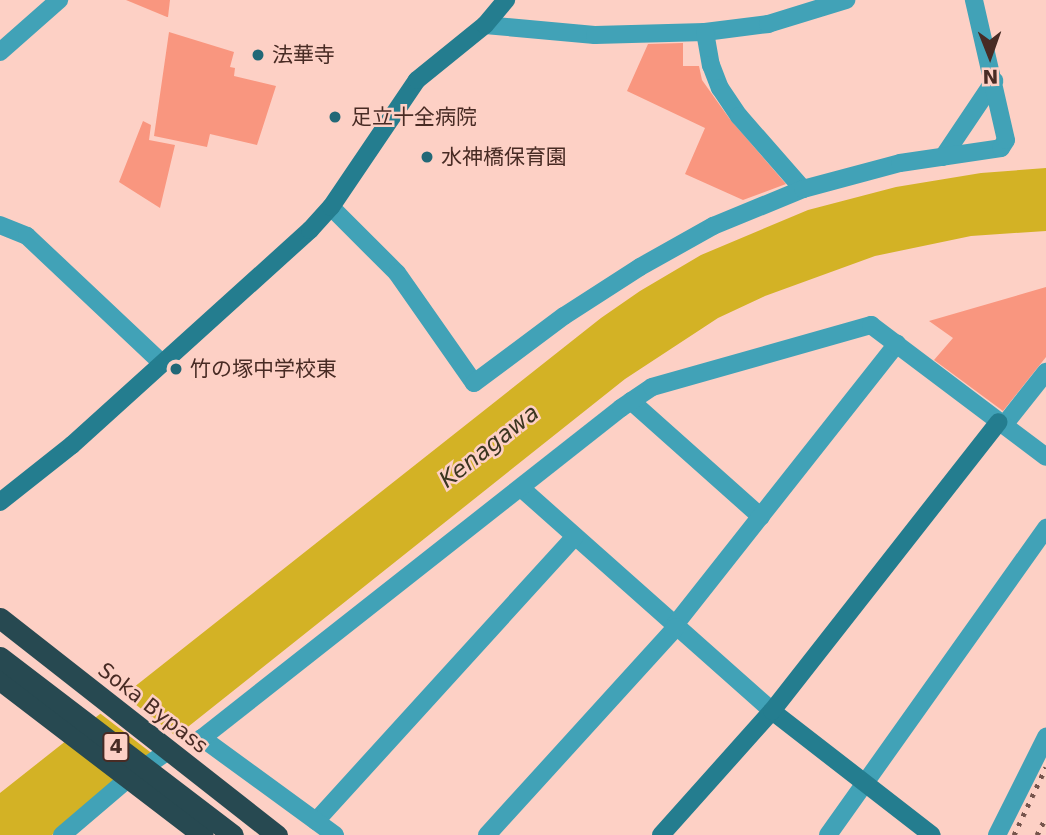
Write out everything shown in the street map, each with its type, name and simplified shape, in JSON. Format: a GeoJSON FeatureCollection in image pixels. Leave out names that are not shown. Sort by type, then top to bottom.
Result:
{"type":"FeatureCollection","features":[{"type":"Feature","properties":{"kind":"highway","name":"Soka Bypass"},"geometry":{"type":"LineString","coordinates":[[0,618],[277,835]]}},
{"type":"Feature","properties":{"kind":"highway","name":"4"},"geometry":{"type":"LineString","coordinates":[[0,657],[233,835]]}},
{"type":"Feature","properties":{"kind":"highway"},"geometry":{"type":"LineString","coordinates":[[0,680],[203,835]]}},
{"type":"Feature","properties":{"kind":"street"},"geometry":{"type":"LineString","coordinates":[[0,52],[59,0]]}},
{"type":"Feature","properties":{"kind":"street"},"geometry":{"type":"LineString","coordinates":[[0,502],[72,445],[310,230],[331,207],[417,80],[485,25],[506,0]]}},
{"type":"Feature","properties":{"kind":"street"},"geometry":{"type":"LineString","coordinates":[[485,25],[595,35],[705,32],[768,24],[846,0]]}},
{"type":"Feature","properties":{"kind":"street"},"geometry":{"type":"LineString","coordinates":[[331,207],[397,273],[474,383],[564,316],[640,267],[713,226],[803,189],[900,163],[1001,149],[1005,145],[974,0]]}},
{"type":"Feature","properties":{"kind":"street"},"geometry":{"type":"LineString","coordinates":[[705,32],[711,65],[720,88],[739,116],[803,189]]}},
{"type":"Feature","properties":{"kind":"street"},"geometry":{"type":"LineString","coordinates":[[943,157],[993,81]]}},
{"type":"Feature","properties":{"kind":"street"},"geometry":{"type":"LineString","coordinates":[[0,225],[27,236],[162,363]]}},
{"type":"Feature","properties":{"kind":"street"},"geometry":{"type":"LineString","coordinates":[[335,835],[202,738],[652,387],[859,326],[871,325],[1046,457]]}},
{"type":"Feature","properties":{"kind":"street"},"geometry":{"type":"LineString","coordinates":[[488,835],[675,627],[897,344]]}},
{"type":"Feature","properties":{"kind":"street"},"geometry":{"type":"LineString","coordinates":[[661,835],[772,711],[1046,372]]}},
{"type":"Feature","properties":{"kind":"street"},"geometry":{"type":"LineString","coordinates":[[631,401],[761,517]]}},
{"type":"Feature","properties":{"kind":"street"},"geometry":{"type":"LineString","coordinates":[[521,488],[772,711],[933,835]]}},
{"type":"Feature","properties":{"kind":"street"},"geometry":{"type":"LineString","coordinates":[[828,835],[1046,528]]}},
{"type":"Feature","properties":{"kind":"street"},"geometry":{"type":"LineString","coordinates":[[316,821],[574,537]]}},
{"type":"Feature","properties":{"kind":"street"},"geometry":{"type":"LineString","coordinates":[[997,835],[1046,737]]}},
{"type":"Feature","properties":{"kind":"street"},"geometry":{"type":"LineString","coordinates":[[62,835],[129,778],[168,751]]}},
{"type":"Feature","properties":{"kind":"shaded area"},"geometry":{"type":"Polygon","coordinates":[[[126,0],[170,0],[168,17],[167,17],[126,0]]]}},
{"type":"Feature","properties":{"kind":"shaded area"},"geometry":{"type":"Polygon","coordinates":[[[169,32],[234,52],[230,67],[235,68],[234,76],[276,86],[257,145],[210,134],[207,147],[154,136],[169,32]]]}},
{"type":"Feature","properties":{"kind":"shaded area"},"geometry":{"type":"Polygon","coordinates":[[[683,43],[683,66],[699,66],[702,80],[729,118],[786,184],[743,200],[685,174],[705,128],[627,91],[648,44],[683,43]]]}},
{"type":"Feature","properties":{"kind":"shaded area"},"geometry":{"type":"Polygon","coordinates":[[[143,121],[151,125],[149,140],[175,145],[160,208],[119,182],[143,121]]]}},
{"type":"Feature","properties":{"kind":"shaded area"},"geometry":{"type":"Polygon","coordinates":[[[1046,287],[1046,357],[1003,411],[934,360],[953,338],[929,321],[1046,287]]]}},
{"type":"Feature","properties":{"kind":"water","name":"Kenagawa"},"geometry":{"type":"Polygon","coordinates":[[[1046,168],[1046,231],[971,236],[875,256],[765,296],[718,318],[625,379],[52,835],[0,835],[0,793],[601,318],[640,291],[701,255],[808,210],[896,187],[981,173],[1046,168]]]}},
{"type":"Feature","properties":{"kind":"pier"},"geometry":{"type":"Polygon","coordinates":[[[121,693],[177,737],[154,755],[97,711],[121,693]]]}},
{"type":"Feature","properties":{"kind":"railway"},"geometry":{"type":"LineString","coordinates":[[1014,835],[1046,767]]}},
{"type":"Feature","properties":{"kind":"railway"},"geometry":{"type":"LineString","coordinates":[[1037,835],[1046,817]]}},
{"type":"Feature","properties":{"kind":"place","name":"法華寺"},"geometry":{"type":"Point","coordinates":[258,55]}},
{"type":"Feature","properties":{"kind":"place","name":"足立十全病院"},"geometry":{"type":"Point","coordinates":[335,117]}},
{"type":"Feature","properties":{"kind":"place","name":"水神橋保育園"},"geometry":{"type":"Point","coordinates":[427,157]}},
{"type":"Feature","properties":{"kind":"place","name":"竹の塚中学校東"},"geometry":{"type":"Point","coordinates":[176,369]}}]}
